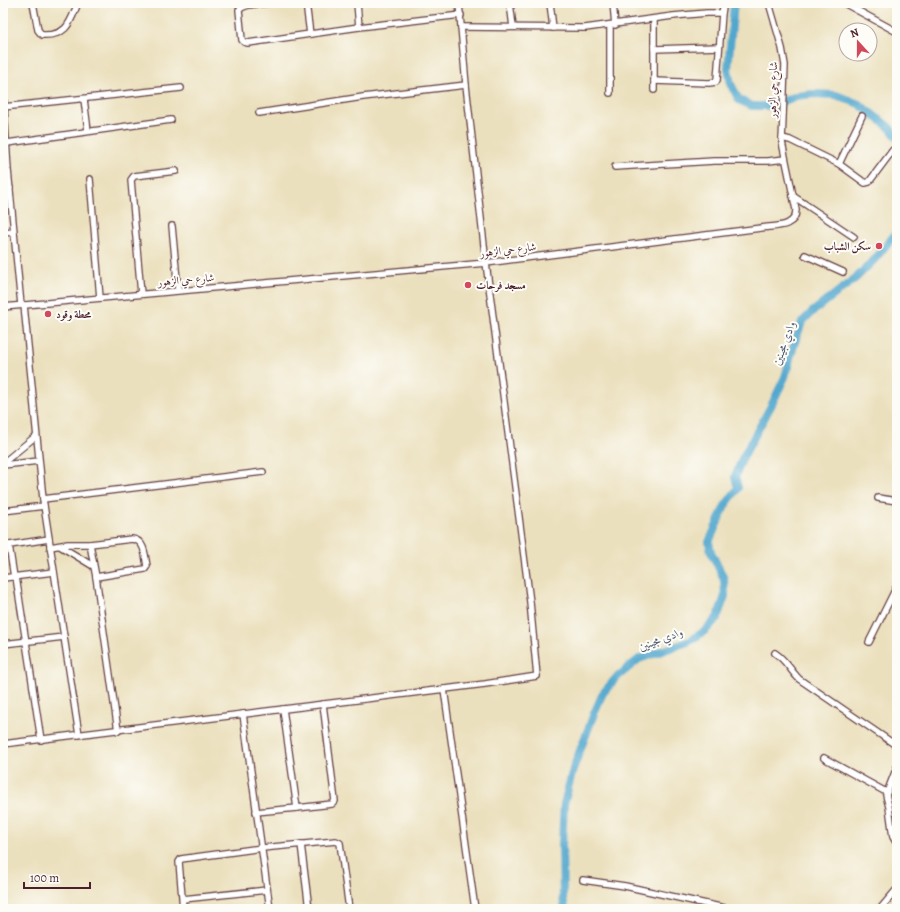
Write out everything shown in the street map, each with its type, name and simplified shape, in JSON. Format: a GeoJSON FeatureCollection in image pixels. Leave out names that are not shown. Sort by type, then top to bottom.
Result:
{"type":"FeatureCollection","features":[{"type":"Feature","properties":{"kind":"street"},"geometry":{"type":"LineString","coordinates":[[33,3],[38,30],[42,36],[59,33],[68,27],[78,3]]}},
{"type":"Feature","properties":{"kind":"street"},"geometry":{"type":"LineString","coordinates":[[269,3],[245,6],[239,10],[242,40],[244,42],[248,43],[359,27],[460,16]]}},
{"type":"Feature","properties":{"kind":"street"},"geometry":{"type":"LineString","coordinates":[[306,3],[310,34]]}},
{"type":"Feature","properties":{"kind":"street"},"geometry":{"type":"LineString","coordinates":[[357,3],[359,27]]}},
{"type":"Feature","properties":{"kind":"street"},"geometry":{"type":"LineString","coordinates":[[3,744],[537,676],[530,602],[486,263],[466,85],[459,3]]}},
{"type":"Feature","properties":{"kind":"street"},"geometry":{"type":"LineString","coordinates":[[510,3],[513,27]]}},
{"type":"Feature","properties":{"kind":"street"},"geometry":{"type":"LineString","coordinates":[[550,3],[553,28]]}},
{"type":"Feature","properties":{"kind":"street"},"geometry":{"type":"LineString","coordinates":[[610,93],[613,3]]}},
{"type":"Feature","properties":{"kind":"street"},"geometry":{"type":"LineString","coordinates":[[654,81],[716,82],[724,3]]}},
{"type":"Feature","properties":{"kind":"street","name":"شارع حي الزهور"},"geometry":{"type":"LineString","coordinates":[[3,307],[486,263],[789,224],[796,217],[796,210],[782,138],[785,65],[782,48],[769,3]]}},
{"type":"Feature","properties":{"kind":"street"},"geometry":{"type":"LineString","coordinates":[[844,3],[897,32]]}},
{"type":"Feature","properties":{"kind":"street"},"geometry":{"type":"LineString","coordinates":[[461,27],[585,28],[707,13],[722,13]]}},
{"type":"Feature","properties":{"kind":"street"},"geometry":{"type":"LineString","coordinates":[[654,19],[654,90]]}},
{"type":"Feature","properties":{"kind":"street"},"geometry":{"type":"LineString","coordinates":[[654,48],[719,47]]}},
{"type":"Feature","properties":{"kind":"street"},"geometry":{"type":"LineString","coordinates":[[259,113],[466,85]]}},
{"type":"Feature","properties":{"kind":"street"},"geometry":{"type":"LineString","coordinates":[[4,107],[181,88]]}},
{"type":"Feature","properties":{"kind":"street"},"geometry":{"type":"LineString","coordinates":[[3,91],[14,232],[43,498],[79,735]]}},
{"type":"Feature","properties":{"kind":"street"},"geometry":{"type":"LineString","coordinates":[[84,99],[88,131]]}},
{"type":"Feature","properties":{"kind":"street"},"geometry":{"type":"LineString","coordinates":[[839,164],[862,116]]}},
{"type":"Feature","properties":{"kind":"street"},"geometry":{"type":"LineString","coordinates":[[7,143],[171,120]]}},
{"type":"Feature","properties":{"kind":"street"},"geometry":{"type":"LineString","coordinates":[[782,138],[790,140],[839,164],[862,182],[867,183],[893,150]]}},
{"type":"Feature","properties":{"kind":"street"},"geometry":{"type":"LineString","coordinates":[[615,166],[714,161],[768,161],[785,159]]}},
{"type":"Feature","properties":{"kind":"street"},"geometry":{"type":"LineString","coordinates":[[141,294],[130,180],[134,176],[176,171]]}},
{"type":"Feature","properties":{"kind":"street"},"geometry":{"type":"LineString","coordinates":[[90,180],[100,298]]}},
{"type":"Feature","properties":{"kind":"street"},"geometry":{"type":"LineString","coordinates":[[3,188],[10,188]]}},
{"type":"Feature","properties":{"kind":"street"},"geometry":{"type":"LineString","coordinates":[[793,196],[854,237]]}},
{"type":"Feature","properties":{"kind":"street"},"geometry":{"type":"LineString","coordinates":[[172,226],[178,290]]}},
{"type":"Feature","properties":{"kind":"street"},"geometry":{"type":"LineString","coordinates":[[3,233],[14,232]]}},
{"type":"Feature","properties":{"kind":"street"},"geometry":{"type":"LineString","coordinates":[[805,255],[843,272]]}},
{"type":"Feature","properties":{"kind":"street"},"geometry":{"type":"LineString","coordinates":[[3,464],[36,436]]}},
{"type":"Feature","properties":{"kind":"street"},"geometry":{"type":"LineString","coordinates":[[3,464],[39,461]]}},
{"type":"Feature","properties":{"kind":"street"},"geometry":{"type":"LineString","coordinates":[[43,498],[263,472]]}},
{"type":"Feature","properties":{"kind":"street"},"geometry":{"type":"LineString","coordinates":[[878,498],[897,501]]}},
{"type":"Feature","properties":{"kind":"street"},"geometry":{"type":"LineString","coordinates":[[3,511],[44,506]]}},
{"type":"Feature","properties":{"kind":"street"},"geometry":{"type":"LineString","coordinates":[[41,740],[15,577],[6,545],[49,539]]}},
{"type":"Feature","properties":{"kind":"street"},"geometry":{"type":"LineString","coordinates":[[50,547],[68,544],[90,544],[137,539],[142,543],[147,566],[144,569],[96,578]]}},
{"type":"Feature","properties":{"kind":"street"},"geometry":{"type":"LineString","coordinates":[[90,544],[118,730]]}},
{"type":"Feature","properties":{"kind":"street"},"geometry":{"type":"LineString","coordinates":[[60,546],[93,566]]}},
{"type":"Feature","properties":{"kind":"street"},"geometry":{"type":"LineString","coordinates":[[3,578],[54,572]]}},
{"type":"Feature","properties":{"kind":"street"},"geometry":{"type":"LineString","coordinates":[[869,642],[897,586]]}},
{"type":"Feature","properties":{"kind":"street"},"geometry":{"type":"LineString","coordinates":[[3,644],[64,637]]}},
{"type":"Feature","properties":{"kind":"street"},"geometry":{"type":"LineString","coordinates":[[775,653],[784,659],[792,672],[799,679],[897,746]]}},
{"type":"Feature","properties":{"kind":"street"},"geometry":{"type":"LineString","coordinates":[[444,689],[475,909]]}},
{"type":"Feature","properties":{"kind":"street"},"geometry":{"type":"LineString","coordinates":[[256,812],[332,804],[335,801],[323,704]]}},
{"type":"Feature","properties":{"kind":"street"},"geometry":{"type":"LineString","coordinates":[[283,709],[297,808]]}},
{"type":"Feature","properties":{"kind":"street"},"geometry":{"type":"LineString","coordinates":[[243,714],[270,909]]}},
{"type":"Feature","properties":{"kind":"street"},"geometry":{"type":"LineString","coordinates":[[824,758],[886,792]]}},
{"type":"Feature","properties":{"kind":"street"},"geometry":{"type":"LineString","coordinates":[[897,767],[886,792],[893,837],[897,844]]}},
{"type":"Feature","properties":{"kind":"street"},"geometry":{"type":"LineString","coordinates":[[183,909],[180,859],[262,848],[336,841],[339,842],[349,909]]}},
{"type":"Feature","properties":{"kind":"street"},"geometry":{"type":"LineString","coordinates":[[301,844],[309,909]]}},
{"type":"Feature","properties":{"kind":"street"},"geometry":{"type":"LineString","coordinates":[[583,880],[625,886],[728,909]]}},
{"type":"Feature","properties":{"kind":"street"},"geometry":{"type":"LineString","coordinates":[[183,899],[267,890]]}},
{"type":"Feature","properties":{"kind":"street"},"geometry":{"type":"LineString","coordinates":[[880,909],[897,890]]}},
{"type":"Feature","properties":{"kind":"waterway","name":"وادي مجينين"},"geometry":{"type":"LineString","coordinates":[[734,3],[728,69],[731,84],[739,100],[752,106],[772,106],[796,96],[813,94],[836,95],[859,104],[889,127],[897,137]]}},
{"type":"Feature","properties":{"kind":"waterway","name":"وادي مجينين"},"geometry":{"type":"LineString","coordinates":[[565,909],[563,898],[562,845],[564,804],[573,769],[603,693],[616,678],[639,659],[690,641],[706,630],[717,618],[725,596],[724,579],[711,552],[709,542],[725,506],[738,488],[735,477],[742,459],[785,377],[802,322],[811,313],[857,277],[875,259],[897,232]]}},
{"type":"Feature","properties":{"kind":"place","name":"سكن الشباب"},"geometry":{"type":"Point","coordinates":[879,246]}},
{"type":"Feature","properties":{"kind":"place","name":"مسجد فرحات"},"geometry":{"type":"Point","coordinates":[468,285]}},
{"type":"Feature","properties":{"kind":"place","name":"محطة وقود"},"geometry":{"type":"Point","coordinates":[48,314]}}]}
